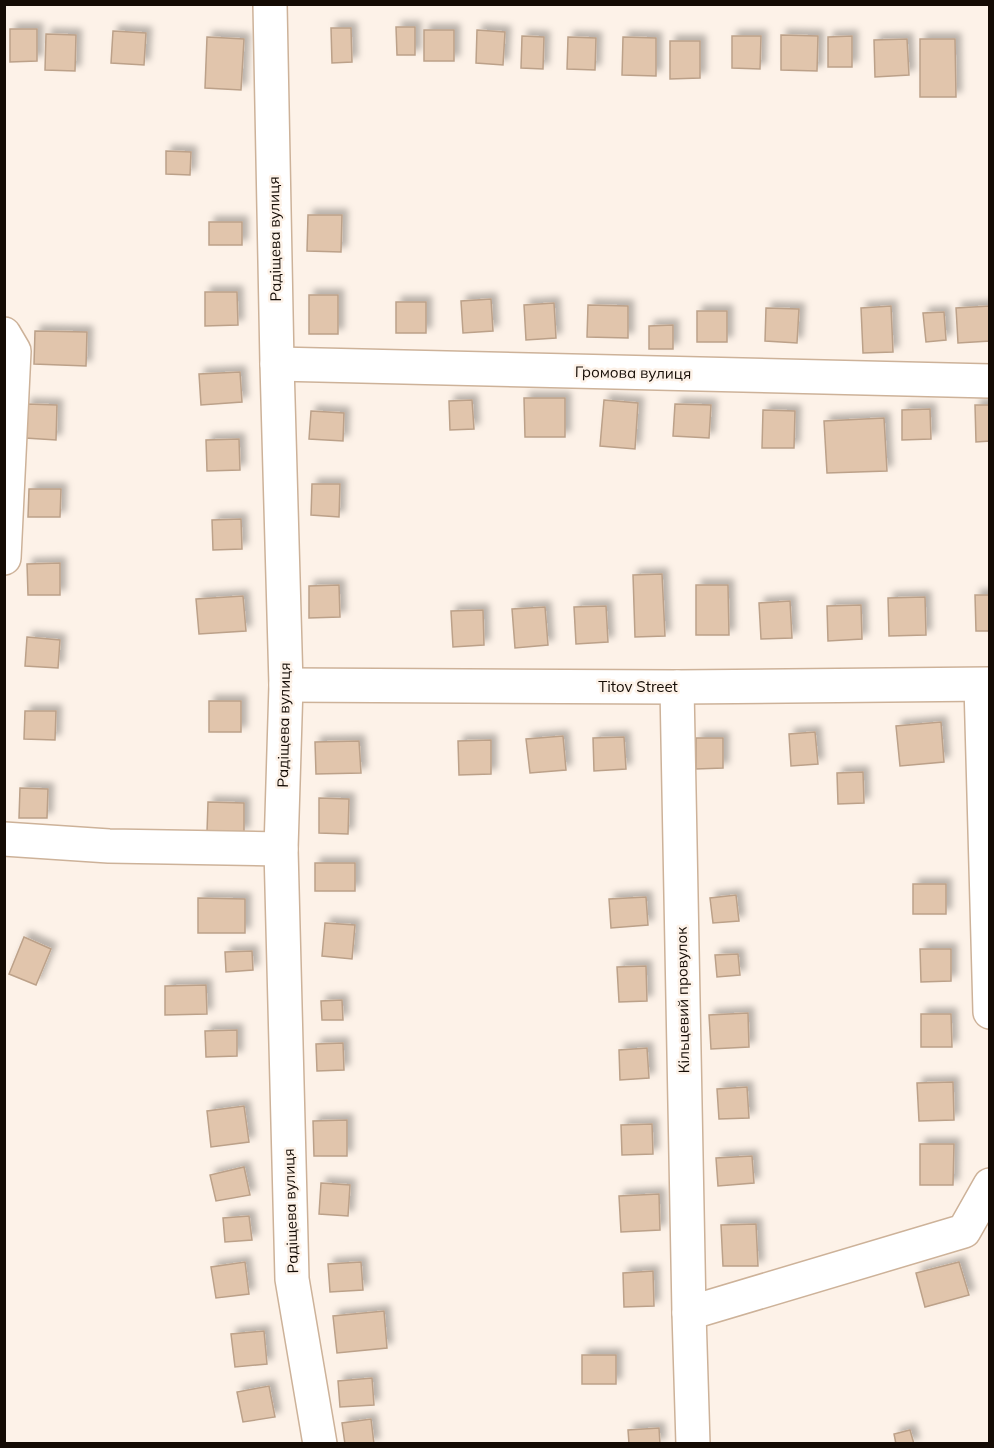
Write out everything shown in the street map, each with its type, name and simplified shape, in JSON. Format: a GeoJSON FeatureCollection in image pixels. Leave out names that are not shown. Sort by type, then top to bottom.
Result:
{"type":"FeatureCollection","features":[{"type":"Feature","properties":{"kind":"street","name":"Радіщева вулиця"},"geometry":{"type":"LineString","coordinates":[[270,4],[286,685],[281,849],[292,1279],[320,1443]]}},
{"type":"Feature","properties":{"kind":"street"},"geometry":{"type":"LineString","coordinates":[[4,334],[14,351],[4,558]]}},
{"type":"Feature","properties":{"kind":"street","name":"Громова вулиця"},"geometry":{"type":"LineString","coordinates":[[277,364],[990,381]]}},
{"type":"Feature","properties":{"kind":"street"},"geometry":{"type":"LineString","coordinates":[[985,684],[990,1012]]}},
{"type":"Feature","properties":{"kind":"street","name":"Titov Street"},"geometry":{"type":"LineString","coordinates":[[286,685],[677,687],[985,684]]}},
{"type":"Feature","properties":{"kind":"street","name":"Кільцевий провулок"},"geometry":{"type":"LineString","coordinates":[[677,687],[693,1443]]}},
{"type":"Feature","properties":{"kind":"street"},"geometry":{"type":"LineString","coordinates":[[4,839],[109,846],[281,849]]}},
{"type":"Feature","properties":{"kind":"street"},"geometry":{"type":"LineString","coordinates":[[689,1313],[964,1231],[990,1185]]}},
{"type":"Feature","properties":{"kind":"building"},"geometry":{"type":"Polygon","coordinates":[[[396,27],[415,27],[415,55],[397,55],[396,27]]]}},
{"type":"Feature","properties":{"kind":"building"},"geometry":{"type":"Polygon","coordinates":[[[331,28],[351,28],[352,62],[332,63],[331,28]]]}},
{"type":"Feature","properties":{"kind":"building"},"geometry":{"type":"Polygon","coordinates":[[[10,29],[37,29],[37,61],[10,62],[10,29]]]}},
{"type":"Feature","properties":{"kind":"building"},"geometry":{"type":"Polygon","coordinates":[[[424,30],[454,30],[454,61],[424,61],[424,30]]]}},
{"type":"Feature","properties":{"kind":"building"},"geometry":{"type":"Polygon","coordinates":[[[477,30],[505,32],[503,65],[476,63],[477,30]]]}},
{"type":"Feature","properties":{"kind":"building"},"geometry":{"type":"Polygon","coordinates":[[[113,31],[146,33],[144,65],[111,63],[113,31]]]}},
{"type":"Feature","properties":{"kind":"building"},"geometry":{"type":"Polygon","coordinates":[[[46,34],[76,35],[75,71],[45,70],[46,34]]]}},
{"type":"Feature","properties":{"kind":"building"},"geometry":{"type":"Polygon","coordinates":[[[781,35],[818,36],[817,71],[781,70],[781,35]]]}},
{"type":"Feature","properties":{"kind":"building"},"geometry":{"type":"Polygon","coordinates":[[[522,36],[544,37],[543,69],[521,68],[522,36]]]}},
{"type":"Feature","properties":{"kind":"building"},"geometry":{"type":"Polygon","coordinates":[[[732,36],[761,36],[760,69],[732,68],[732,36]]]}},
{"type":"Feature","properties":{"kind":"building"},"geometry":{"type":"Polygon","coordinates":[[[852,36],[852,67],[828,67],[828,37],[852,36]]]}},
{"type":"Feature","properties":{"kind":"building"},"geometry":{"type":"Polygon","coordinates":[[[207,37],[244,39],[241,90],[205,88],[207,37]]]}},
{"type":"Feature","properties":{"kind":"building"},"geometry":{"type":"Polygon","coordinates":[[[568,37],[596,38],[595,70],[567,69],[568,37]]]}},
{"type":"Feature","properties":{"kind":"building"},"geometry":{"type":"Polygon","coordinates":[[[623,37],[656,38],[656,76],[622,75],[623,37]]]}},
{"type":"Feature","properties":{"kind":"building"},"geometry":{"type":"Polygon","coordinates":[[[907,39],[909,75],[875,77],[874,40],[907,39]]]}},
{"type":"Feature","properties":{"kind":"building"},"geometry":{"type":"Polygon","coordinates":[[[920,39],[955,39],[956,97],[920,97],[920,39]]]}},
{"type":"Feature","properties":{"kind":"building"},"geometry":{"type":"Polygon","coordinates":[[[670,41],[700,41],[700,78],[670,79],[670,41]]]}},
{"type":"Feature","properties":{"kind":"building"},"geometry":{"type":"Polygon","coordinates":[[[166,151],[191,152],[190,175],[166,174],[166,151]]]}},
{"type":"Feature","properties":{"kind":"building"},"geometry":{"type":"Polygon","coordinates":[[[308,215],[342,215],[341,252],[307,251],[308,215]]]}},
{"type":"Feature","properties":{"kind":"building"},"geometry":{"type":"Polygon","coordinates":[[[209,222],[242,222],[242,245],[209,245],[209,222]]]}},
{"type":"Feature","properties":{"kind":"building"},"geometry":{"type":"Polygon","coordinates":[[[205,292],[237,292],[238,325],[205,326],[205,292]]]}},
{"type":"Feature","properties":{"kind":"building"},"geometry":{"type":"Polygon","coordinates":[[[309,295],[338,295],[338,334],[309,334],[309,295]]]}},
{"type":"Feature","properties":{"kind":"building"},"geometry":{"type":"Polygon","coordinates":[[[491,299],[493,331],[463,333],[461,301],[491,299]]]}},
{"type":"Feature","properties":{"kind":"building"},"geometry":{"type":"Polygon","coordinates":[[[396,302],[426,302],[426,333],[396,333],[396,302]]]}},
{"type":"Feature","properties":{"kind":"building"},"geometry":{"type":"Polygon","coordinates":[[[554,303],[556,338],[526,340],[524,305],[554,303]]]}},
{"type":"Feature","properties":{"kind":"building"},"geometry":{"type":"Polygon","coordinates":[[[588,305],[628,306],[628,338],[587,337],[588,305]]]}},
{"type":"Feature","properties":{"kind":"building"},"geometry":{"type":"Polygon","coordinates":[[[891,306],[893,352],[863,353],[861,308],[891,306]]]}},
{"type":"Feature","properties":{"kind":"building"},"geometry":{"type":"Polygon","coordinates":[[[990,306],[990,341],[958,343],[956,308],[990,306]]]}},
{"type":"Feature","properties":{"kind":"building"},"geometry":{"type":"Polygon","coordinates":[[[766,308],[799,309],[797,343],[765,341],[766,308]]]}},
{"type":"Feature","properties":{"kind":"building"},"geometry":{"type":"Polygon","coordinates":[[[697,311],[727,311],[727,342],[697,342],[697,311]]]}},
{"type":"Feature","properties":{"kind":"building"},"geometry":{"type":"Polygon","coordinates":[[[944,312],[946,340],[926,342],[923,313],[944,312]]]}},
{"type":"Feature","properties":{"kind":"building"},"geometry":{"type":"Polygon","coordinates":[[[673,325],[673,349],[649,349],[649,326],[673,325]]]}},
{"type":"Feature","properties":{"kind":"building"},"geometry":{"type":"Polygon","coordinates":[[[35,331],[87,332],[86,366],[34,364],[35,331]]]}},
{"type":"Feature","properties":{"kind":"building"},"geometry":{"type":"Polygon","coordinates":[[[240,372],[242,402],[201,405],[199,374],[240,372]]]}},
{"type":"Feature","properties":{"kind":"building"},"geometry":{"type":"Polygon","coordinates":[[[524,398],[565,398],[565,437],[525,437],[524,398]]]}},
{"type":"Feature","properties":{"kind":"building"},"geometry":{"type":"Polygon","coordinates":[[[472,400],[474,429],[450,430],[449,401],[472,400]]]}},
{"type":"Feature","properties":{"kind":"building"},"geometry":{"type":"Polygon","coordinates":[[[604,400],[638,403],[635,449],[600,446],[604,400]]]}},
{"type":"Feature","properties":{"kind":"building"},"geometry":{"type":"Polygon","coordinates":[[[26,404],[57,405],[56,440],[25,438],[26,404]]]}},
{"type":"Feature","properties":{"kind":"building"},"geometry":{"type":"Polygon","coordinates":[[[675,404],[711,405],[709,438],[673,436],[675,404]]]}},
{"type":"Feature","properties":{"kind":"building"},"geometry":{"type":"Polygon","coordinates":[[[975,405],[990,405],[990,441],[976,442],[975,405]]]}},
{"type":"Feature","properties":{"kind":"building"},"geometry":{"type":"Polygon","coordinates":[[[930,409],[931,439],[902,440],[902,410],[930,409]]]}},
{"type":"Feature","properties":{"kind":"building"},"geometry":{"type":"Polygon","coordinates":[[[763,410],[795,411],[794,448],[762,448],[763,410]]]}},
{"type":"Feature","properties":{"kind":"building"},"geometry":{"type":"Polygon","coordinates":[[[311,411],[344,413],[343,441],[309,439],[311,411]]]}},
{"type":"Feature","properties":{"kind":"building"},"geometry":{"type":"Polygon","coordinates":[[[884,418],[887,471],[827,473],[824,421],[884,418]]]}},
{"type":"Feature","properties":{"kind":"building"},"geometry":{"type":"Polygon","coordinates":[[[239,439],[240,470],[207,471],[206,440],[239,439]]]}},
{"type":"Feature","properties":{"kind":"building"},"geometry":{"type":"Polygon","coordinates":[[[312,484],[340,484],[339,517],[311,515],[312,484]]]}},
{"type":"Feature","properties":{"kind":"building"},"geometry":{"type":"Polygon","coordinates":[[[29,489],[61,489],[60,517],[28,517],[29,489]]]}},
{"type":"Feature","properties":{"kind":"building"},"geometry":{"type":"Polygon","coordinates":[[[241,519],[242,549],[213,550],[212,520],[241,519]]]}},
{"type":"Feature","properties":{"kind":"building"},"geometry":{"type":"Polygon","coordinates":[[[60,563],[60,595],[28,595],[27,564],[60,563]]]}},
{"type":"Feature","properties":{"kind":"building"},"geometry":{"type":"Polygon","coordinates":[[[662,574],[665,636],[635,637],[633,575],[662,574]]]}},
{"type":"Feature","properties":{"kind":"building"},"geometry":{"type":"Polygon","coordinates":[[[339,585],[340,617],[309,618],[309,586],[339,585]]]}},
{"type":"Feature","properties":{"kind":"building"},"geometry":{"type":"Polygon","coordinates":[[[696,585],[728,585],[729,635],[696,635],[696,585]]]}},
{"type":"Feature","properties":{"kind":"building"},"geometry":{"type":"Polygon","coordinates":[[[975,595],[990,595],[990,631],[976,631],[975,595]]]}},
{"type":"Feature","properties":{"kind":"building"},"geometry":{"type":"Polygon","coordinates":[[[243,596],[246,631],[199,634],[196,599],[243,596]]]}},
{"type":"Feature","properties":{"kind":"building"},"geometry":{"type":"Polygon","coordinates":[[[925,597],[926,635],[889,636],[888,598],[925,597]]]}},
{"type":"Feature","properties":{"kind":"building"},"geometry":{"type":"Polygon","coordinates":[[[790,601],[792,638],[761,639],[759,603],[790,601]]]}},
{"type":"Feature","properties":{"kind":"building"},"geometry":{"type":"Polygon","coordinates":[[[861,605],[862,639],[828,641],[827,606],[861,605]]]}},
{"type":"Feature","properties":{"kind":"building"},"geometry":{"type":"Polygon","coordinates":[[[606,606],[608,642],[576,644],[574,607],[606,606]]]}},
{"type":"Feature","properties":{"kind":"building"},"geometry":{"type":"Polygon","coordinates":[[[545,607],[548,645],[515,648],[512,609],[545,607]]]}},
{"type":"Feature","properties":{"kind":"building"},"geometry":{"type":"Polygon","coordinates":[[[483,610],[484,645],[453,647],[451,611],[483,610]]]}},
{"type":"Feature","properties":{"kind":"building"},"geometry":{"type":"Polygon","coordinates":[[[27,637],[60,640],[58,668],[25,666],[27,637]]]}},
{"type":"Feature","properties":{"kind":"building"},"geometry":{"type":"Polygon","coordinates":[[[209,701],[241,701],[241,732],[209,732],[209,701]]]}},
{"type":"Feature","properties":{"kind":"building"},"geometry":{"type":"Polygon","coordinates":[[[25,711],[56,711],[55,740],[24,739],[25,711]]]}},
{"type":"Feature","properties":{"kind":"building"},"geometry":{"type":"Polygon","coordinates":[[[941,722],[944,762],[900,766],[896,726],[941,722]]]}},
{"type":"Feature","properties":{"kind":"building"},"geometry":{"type":"Polygon","coordinates":[[[815,732],[818,764],[791,766],[789,734],[815,732]]]}},
{"type":"Feature","properties":{"kind":"building"},"geometry":{"type":"Polygon","coordinates":[[[563,736],[566,770],[530,773],[526,739],[563,736]]]}},
{"type":"Feature","properties":{"kind":"building"},"geometry":{"type":"Polygon","coordinates":[[[624,737],[626,769],[594,771],[593,738],[624,737]]]}},
{"type":"Feature","properties":{"kind":"building"},"geometry":{"type":"Polygon","coordinates":[[[696,738],[723,738],[723,768],[696,769],[696,738]]]}},
{"type":"Feature","properties":{"kind":"building"},"geometry":{"type":"Polygon","coordinates":[[[491,740],[491,774],[459,775],[458,741],[491,740]]]}},
{"type":"Feature","properties":{"kind":"building"},"geometry":{"type":"Polygon","coordinates":[[[359,741],[361,773],[316,774],[315,742],[359,741]]]}},
{"type":"Feature","properties":{"kind":"building"},"geometry":{"type":"Polygon","coordinates":[[[863,772],[864,803],[838,804],[837,773],[863,772]]]}},
{"type":"Feature","properties":{"kind":"building"},"geometry":{"type":"Polygon","coordinates":[[[20,788],[48,789],[47,818],[19,818],[20,788]]]}},
{"type":"Feature","properties":{"kind":"building"},"geometry":{"type":"Polygon","coordinates":[[[319,798],[349,799],[348,834],[319,833],[319,798]]]}},
{"type":"Feature","properties":{"kind":"building"},"geometry":{"type":"Polygon","coordinates":[[[208,802],[244,803],[244,833],[207,832],[208,802]]]}},
{"type":"Feature","properties":{"kind":"building"},"geometry":{"type":"Polygon","coordinates":[[[315,863],[355,863],[355,891],[315,891],[315,863]]]}},
{"type":"Feature","properties":{"kind":"building"},"geometry":{"type":"Polygon","coordinates":[[[913,884],[946,884],[946,914],[913,914],[913,884]]]}},
{"type":"Feature","properties":{"kind":"building"},"geometry":{"type":"Polygon","coordinates":[[[736,895],[739,921],[713,923],[710,898],[736,895]]]}},
{"type":"Feature","properties":{"kind":"building"},"geometry":{"type":"Polygon","coordinates":[[[646,897],[648,925],[611,928],[609,899],[646,897]]]}},
{"type":"Feature","properties":{"kind":"building"},"geometry":{"type":"Polygon","coordinates":[[[198,898],[245,899],[245,933],[198,933],[198,898]]]}},
{"type":"Feature","properties":{"kind":"building"},"geometry":{"type":"Polygon","coordinates":[[[325,923],[355,925],[352,959],[322,956],[325,923]]]}},
{"type":"Feature","properties":{"kind":"building"},"geometry":{"type":"Polygon","coordinates":[[[24,937],[51,949],[36,985],[9,974],[24,937]]]}},
{"type":"Feature","properties":{"kind":"building"},"geometry":{"type":"Polygon","coordinates":[[[920,949],[951,949],[951,981],[921,982],[920,949]]]}},
{"type":"Feature","properties":{"kind":"building"},"geometry":{"type":"Polygon","coordinates":[[[252,951],[253,970],[226,972],[225,952],[252,951]]]}},
{"type":"Feature","properties":{"kind":"building"},"geometry":{"type":"Polygon","coordinates":[[[738,954],[740,975],[717,977],[715,955],[738,954]]]}},
{"type":"Feature","properties":{"kind":"building"},"geometry":{"type":"Polygon","coordinates":[[[646,966],[647,1001],[619,1002],[617,967],[646,966]]]}},
{"type":"Feature","properties":{"kind":"building"},"geometry":{"type":"Polygon","coordinates":[[[206,985],[207,1014],[165,1015],[165,986],[206,985]]]}},
{"type":"Feature","properties":{"kind":"building"},"geometry":{"type":"Polygon","coordinates":[[[342,1000],[343,1020],[322,1020],[321,1001],[342,1000]]]}},
{"type":"Feature","properties":{"kind":"building"},"geometry":{"type":"Polygon","coordinates":[[[748,1013],[749,1047],[711,1049],[709,1015],[748,1013]]]}},
{"type":"Feature","properties":{"kind":"building"},"geometry":{"type":"Polygon","coordinates":[[[921,1014],[951,1014],[952,1047],[921,1047],[921,1014]]]}},
{"type":"Feature","properties":{"kind":"building"},"geometry":{"type":"Polygon","coordinates":[[[237,1030],[237,1056],[206,1057],[205,1031],[237,1030]]]}},
{"type":"Feature","properties":{"kind":"building"},"geometry":{"type":"Polygon","coordinates":[[[343,1043],[344,1070],[317,1071],[316,1044],[343,1043]]]}},
{"type":"Feature","properties":{"kind":"building"},"geometry":{"type":"Polygon","coordinates":[[[647,1048],[649,1078],[620,1080],[619,1050],[647,1048]]]}},
{"type":"Feature","properties":{"kind":"building"},"geometry":{"type":"Polygon","coordinates":[[[953,1082],[954,1120],[919,1121],[917,1083],[953,1082]]]}},
{"type":"Feature","properties":{"kind":"building"},"geometry":{"type":"Polygon","coordinates":[[[747,1087],[749,1118],[719,1119],[717,1089],[747,1087]]]}},
{"type":"Feature","properties":{"kind":"building"},"geometry":{"type":"Polygon","coordinates":[[[244,1106],[249,1142],[211,1147],[207,1111],[244,1106]]]}},
{"type":"Feature","properties":{"kind":"building"},"geometry":{"type":"Polygon","coordinates":[[[347,1120],[347,1156],[314,1156],[313,1121],[347,1120]]]}},
{"type":"Feature","properties":{"kind":"building"},"geometry":{"type":"Polygon","coordinates":[[[652,1124],[653,1154],[622,1155],[621,1125],[652,1124]]]}},
{"type":"Feature","properties":{"kind":"building"},"geometry":{"type":"Polygon","coordinates":[[[920,1144],[954,1144],[953,1185],[920,1185],[920,1144]]]}},
{"type":"Feature","properties":{"kind":"building"},"geometry":{"type":"Polygon","coordinates":[[[752,1156],[754,1183],[718,1186],[716,1158],[752,1156]]]}},
{"type":"Feature","properties":{"kind":"building"},"geometry":{"type":"Polygon","coordinates":[[[244,1167],[250,1195],[216,1201],[210,1175],[244,1167]]]}},
{"type":"Feature","properties":{"kind":"building"},"geometry":{"type":"Polygon","coordinates":[[[321,1183],[350,1185],[348,1216],[319,1214],[321,1183]]]}},
{"type":"Feature","properties":{"kind":"building"},"geometry":{"type":"Polygon","coordinates":[[[659,1194],[660,1230],[621,1232],[619,1196],[659,1194]]]}},
{"type":"Feature","properties":{"kind":"building"},"geometry":{"type":"Polygon","coordinates":[[[249,1216],[252,1240],[225,1242],[223,1218],[249,1216]]]}},
{"type":"Feature","properties":{"kind":"building"},"geometry":{"type":"Polygon","coordinates":[[[756,1224],[758,1266],[723,1266],[721,1225],[756,1224]]]}},
{"type":"Feature","properties":{"kind":"building"},"geometry":{"type":"Polygon","coordinates":[[[245,1262],[249,1294],[216,1298],[211,1267],[245,1262]]]}},
{"type":"Feature","properties":{"kind":"building"},"geometry":{"type":"Polygon","coordinates":[[[361,1262],[363,1290],[330,1292],[328,1264],[361,1262]]]}},
{"type":"Feature","properties":{"kind":"building"},"geometry":{"type":"Polygon","coordinates":[[[959,1262],[969,1295],[925,1307],[916,1273],[959,1262]]]}},
{"type":"Feature","properties":{"kind":"building"},"geometry":{"type":"Polygon","coordinates":[[[653,1271],[654,1306],[624,1307],[623,1273],[653,1271]]]}},
{"type":"Feature","properties":{"kind":"building"},"geometry":{"type":"Polygon","coordinates":[[[384,1311],[387,1348],[337,1353],[333,1316],[384,1311]]]}},
{"type":"Feature","properties":{"kind":"building"},"geometry":{"type":"Polygon","coordinates":[[[264,1331],[267,1364],[235,1367],[231,1334],[264,1331]]]}},
{"type":"Feature","properties":{"kind":"building"},"geometry":{"type":"Polygon","coordinates":[[[582,1355],[616,1355],[616,1384],[582,1384],[582,1355]]]}},
{"type":"Feature","properties":{"kind":"building"},"geometry":{"type":"Polygon","coordinates":[[[372,1378],[374,1405],[340,1407],[338,1381],[372,1378]]]}},
{"type":"Feature","properties":{"kind":"building"},"geometry":{"type":"Polygon","coordinates":[[[269,1386],[275,1417],[243,1422],[237,1392],[269,1386]]]}},
{"type":"Feature","properties":{"kind":"building"},"geometry":{"type":"Polygon","coordinates":[[[371,1419],[374,1444],[345,1444],[342,1423],[371,1419]]]}},
{"type":"Feature","properties":{"kind":"building"},"geometry":{"type":"Polygon","coordinates":[[[659,1428],[660,1444],[629,1444],[628,1430],[659,1428]]]}},
{"type":"Feature","properties":{"kind":"building"},"geometry":{"type":"Polygon","coordinates":[[[910,1430],[914,1444],[896,1444],[894,1434],[910,1430]]]}}]}
